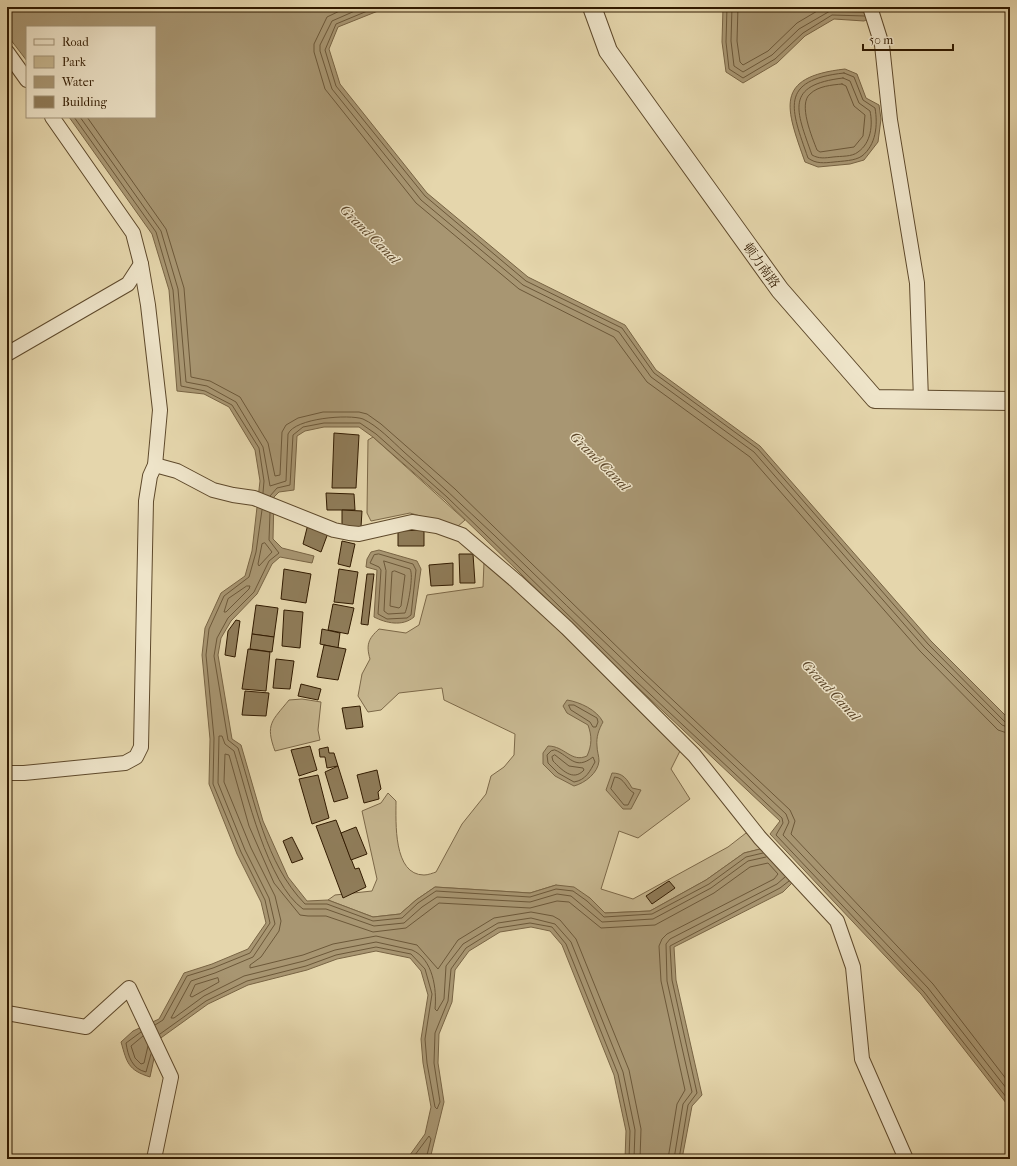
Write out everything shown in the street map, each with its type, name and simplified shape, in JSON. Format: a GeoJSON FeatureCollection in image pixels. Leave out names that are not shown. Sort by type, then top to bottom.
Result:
{"type":"FeatureCollection","features":[{"type":"Feature","properties":{"kind":"street","name":"顿力南路"},"geometry":{"type":"LineString","coordinates":[[592,7],[608,51],[780,290],[874,399],[1010,401]]}},
{"type":"Feature","properties":{"kind":"street"},"geometry":{"type":"LineString","coordinates":[[870,7],[882,45],[890,120],[917,283],[922,400]]}},
{"type":"Feature","properties":{"kind":"street"},"geometry":{"type":"LineString","coordinates":[[7,52],[26,79]]}},
{"type":"Feature","properties":{"kind":"street"},"geometry":{"type":"LineString","coordinates":[[7,773],[24,773],[125,763],[136,757],[141,747],[146,501],[150,476],[155,465],[160,410],[148,305],[141,264],[133,233],[53,118]]}},
{"type":"Feature","properties":{"kind":"street"},"geometry":{"type":"LineString","coordinates":[[7,354],[128,284],[141,264]]}},
{"type":"Feature","properties":{"kind":"street"},"geometry":{"type":"LineString","coordinates":[[155,465],[177,471],[213,490],[254,498],[280,507],[334,530],[359,534],[412,522],[437,526],[462,534],[567,628],[694,755],[760,838],[837,921],[853,967],[862,1059],[906,1159]]}},
{"type":"Feature","properties":{"kind":"street"},"geometry":{"type":"LineString","coordinates":[[7,1013],[86,1026],[129,988],[171,1077],[154,1159]]}},
{"type":"Feature","properties":{"kind":"green space"},"geometry":{"type":"Polygon","coordinates":[[[373,437],[465,520],[457,527],[410,513],[371,521],[367,513],[368,440],[373,437]]]}},
{"type":"Feature","properties":{"kind":"green space"},"geometry":{"type":"Polygon","coordinates":[[[484,562],[510,584],[559,631],[680,751],[671,769],[690,799],[638,838],[619,831],[601,889],[633,899],[728,847],[746,833],[772,846],[744,853],[706,880],[650,911],[605,913],[590,898],[556,885],[530,893],[435,887],[416,900],[400,914],[373,917],[328,900],[335,895],[372,891],[377,879],[362,811],[381,803],[388,793],[396,801],[398,846],[407,866],[414,873],[424,875],[436,872],[462,824],[486,794],[491,776],[504,767],[514,755],[515,734],[444,700],[442,688],[399,693],[381,710],[368,712],[358,696],[362,674],[370,659],[368,650],[369,642],[375,633],[379,629],[406,633],[419,625],[427,595],[483,587],[484,562]]]}},
{"type":"Feature","properties":{"kind":"green space"},"geometry":{"type":"Polygon","coordinates":[[[302,699],[321,702],[318,730],[320,740],[275,751],[271,735],[274,718],[289,700],[302,699]]]}},
{"type":"Feature","properties":{"kind":"water","name":"Grand Canal"},"geometry":{"type":"Polygon","coordinates":[[[7,7],[388,7],[338,27],[329,49],[340,84],[427,193],[528,277],[625,325],[656,370],[760,446],[931,641],[1010,720],[1010,1108],[921,994],[770,834],[780,821],[633,683],[445,500],[373,437],[359,427],[324,427],[305,431],[297,436],[294,490],[279,492],[274,497],[273,539],[282,548],[314,556],[312,563],[280,557],[272,564],[257,594],[231,621],[221,638],[218,655],[232,739],[241,745],[263,821],[288,877],[307,901],[328,900],[373,917],[400,914],[416,900],[435,887],[530,893],[556,885],[574,887],[590,898],[605,913],[650,911],[706,880],[744,853],[772,846],[800,875],[783,892],[674,947],[676,980],[702,1095],[692,1106],[682,1159],[625,1159],[626,1131],[614,1075],[562,945],[550,931],[531,927],[500,932],[469,951],[455,970],[452,1002],[439,1034],[438,1063],[444,1102],[430,1159],[407,1159],[425,1134],[431,1107],[423,1063],[421,1039],[428,995],[421,971],[410,958],[376,951],[337,959],[307,970],[248,985],[208,1004],[158,1040],[150,1077],[137,1072],[130,1065],[121,1042],[133,1031],[159,1019],[184,973],[212,964],[248,949],[266,923],[261,902],[237,854],[209,784],[210,739],[202,655],[205,628],[221,593],[245,576],[252,551],[260,481],[255,450],[229,407],[204,394],[177,391],[169,290],[152,234],[70,118],[156,118],[156,26],[26,26],[26,60],[7,35],[7,7]]]}},
{"type":"Feature","properties":{"kind":"water"},"geometry":{"type":"Polygon","coordinates":[[[723,7],[880,7],[877,15],[864,21],[834,19],[805,36],[777,63],[743,83],[726,72],[722,42],[723,7]]]}},
{"type":"Feature","properties":{"kind":"water"},"geometry":{"type":"Polygon","coordinates":[[[845,69],[857,74],[866,98],[879,105],[881,119],[878,142],[864,160],[850,164],[818,167],[805,162],[793,126],[790,111],[791,98],[796,88],[806,79],[822,73],[845,69]]]}},
{"type":"Feature","properties":{"kind":"water"},"geometry":{"type":"Polygon","coordinates":[[[379,550],[417,561],[421,569],[414,617],[404,622],[394,623],[374,617],[377,570],[366,567],[367,559],[371,552],[379,550]]]}},
{"type":"Feature","properties":{"kind":"water"},"geometry":{"type":"Polygon","coordinates":[[[567,700],[588,707],[597,714],[603,722],[597,739],[599,761],[596,770],[582,783],[574,786],[555,776],[543,764],[543,753],[548,746],[581,758],[587,756],[589,752],[591,740],[588,725],[567,713],[563,706],[567,700]]]}},
{"type":"Feature","properties":{"kind":"water"},"geometry":{"type":"Polygon","coordinates":[[[612,773],[622,775],[632,788],[641,790],[631,809],[623,809],[606,790],[612,773]]]}},
{"type":"Feature","properties":{"kind":"building"},"geometry":{"type":"Polygon","coordinates":[[[334,433],[359,435],[356,488],[332,488],[334,433]]]}},
{"type":"Feature","properties":{"kind":"building"},"geometry":{"type":"Polygon","coordinates":[[[326,493],[354,494],[355,510],[327,510],[326,493]]]}},
{"type":"Feature","properties":{"kind":"building"},"geometry":{"type":"Polygon","coordinates":[[[342,510],[362,511],[361,527],[342,526],[342,510]]]}},
{"type":"Feature","properties":{"kind":"building"},"geometry":{"type":"Polygon","coordinates":[[[308,524],[328,533],[321,552],[303,544],[308,524]]]}},
{"type":"Feature","properties":{"kind":"building"},"geometry":{"type":"Polygon","coordinates":[[[424,530],[424,546],[398,546],[398,531],[424,530]]]}},
{"type":"Feature","properties":{"kind":"building"},"geometry":{"type":"Polygon","coordinates":[[[342,541],[355,544],[350,567],[338,564],[342,541]]]}},
{"type":"Feature","properties":{"kind":"building"},"geometry":{"type":"Polygon","coordinates":[[[459,554],[473,554],[475,583],[460,583],[459,554]]]}},
{"type":"Feature","properties":{"kind":"building"},"geometry":{"type":"Polygon","coordinates":[[[453,563],[453,585],[431,586],[429,565],[453,563]]]}},
{"type":"Feature","properties":{"kind":"building"},"geometry":{"type":"Polygon","coordinates":[[[284,569],[311,574],[306,603],[281,599],[284,569]]]}},
{"type":"Feature","properties":{"kind":"building"},"geometry":{"type":"Polygon","coordinates":[[[339,569],[358,572],[353,604],[334,602],[339,569]]]}},
{"type":"Feature","properties":{"kind":"building"},"geometry":{"type":"Polygon","coordinates":[[[367,574],[374,574],[368,625],[361,624],[367,574]]]}},
{"type":"Feature","properties":{"kind":"building"},"geometry":{"type":"Polygon","coordinates":[[[333,604],[354,608],[348,634],[328,630],[333,604]]]}},
{"type":"Feature","properties":{"kind":"building"},"geometry":{"type":"Polygon","coordinates":[[[256,605],[278,608],[274,637],[252,634],[256,605]]]}},
{"type":"Feature","properties":{"kind":"building"},"geometry":{"type":"Polygon","coordinates":[[[284,610],[303,612],[300,648],[282,646],[284,610]]]}},
{"type":"Feature","properties":{"kind":"building"},"geometry":{"type":"Polygon","coordinates":[[[236,620],[240,621],[235,657],[225,655],[228,631],[236,620]]]}},
{"type":"Feature","properties":{"kind":"building"},"geometry":{"type":"Polygon","coordinates":[[[322,629],[340,633],[338,648],[320,644],[322,629]]]}},
{"type":"Feature","properties":{"kind":"building"},"geometry":{"type":"Polygon","coordinates":[[[252,634],[274,637],[272,652],[250,649],[252,634]]]}},
{"type":"Feature","properties":{"kind":"building"},"geometry":{"type":"Polygon","coordinates":[[[324,645],[346,649],[338,680],[317,677],[324,645]]]}},
{"type":"Feature","properties":{"kind":"building"},"geometry":{"type":"Polygon","coordinates":[[[248,649],[270,652],[266,691],[242,689],[248,649]]]}},
{"type":"Feature","properties":{"kind":"building"},"geometry":{"type":"Polygon","coordinates":[[[276,659],[294,661],[290,689],[273,688],[276,659]]]}},
{"type":"Feature","properties":{"kind":"building"},"geometry":{"type":"Polygon","coordinates":[[[301,684],[321,689],[318,700],[298,696],[301,684]]]}},
{"type":"Feature","properties":{"kind":"building"},"geometry":{"type":"Polygon","coordinates":[[[245,691],[269,693],[266,716],[242,715],[245,691]]]}},
{"type":"Feature","properties":{"kind":"building"},"geometry":{"type":"Polygon","coordinates":[[[360,706],[363,727],[346,729],[342,708],[360,706]]]}},
{"type":"Feature","properties":{"kind":"building"},"geometry":{"type":"Polygon","coordinates":[[[310,746],[317,770],[299,776],[291,750],[310,746]]]}},
{"type":"Feature","properties":{"kind":"building"},"geometry":{"type":"Polygon","coordinates":[[[328,747],[329,753],[334,753],[338,766],[327,768],[325,757],[320,757],[319,749],[328,747]]]}},
{"type":"Feature","properties":{"kind":"building"},"geometry":{"type":"Polygon","coordinates":[[[338,766],[348,798],[334,802],[325,772],[338,766]]]}},
{"type":"Feature","properties":{"kind":"building"},"geometry":{"type":"Polygon","coordinates":[[[377,770],[381,789],[378,792],[379,799],[364,803],[357,775],[377,770]]]}},
{"type":"Feature","properties":{"kind":"building"},"geometry":{"type":"Polygon","coordinates":[[[318,775],[329,818],[312,824],[299,779],[318,775]]]}},
{"type":"Feature","properties":{"kind":"building"},"geometry":{"type":"Polygon","coordinates":[[[336,820],[355,869],[359,868],[366,887],[343,898],[316,826],[336,820]]]}},
{"type":"Feature","properties":{"kind":"building"},"geometry":{"type":"Polygon","coordinates":[[[356,827],[367,854],[351,860],[341,833],[356,827]]]}},
{"type":"Feature","properties":{"kind":"building"},"geometry":{"type":"Polygon","coordinates":[[[292,837],[303,859],[292,863],[283,841],[292,837]]]}},
{"type":"Feature","properties":{"kind":"building"},"geometry":{"type":"Polygon","coordinates":[[[669,881],[675,888],[652,904],[646,896],[669,881]]]}}]}
